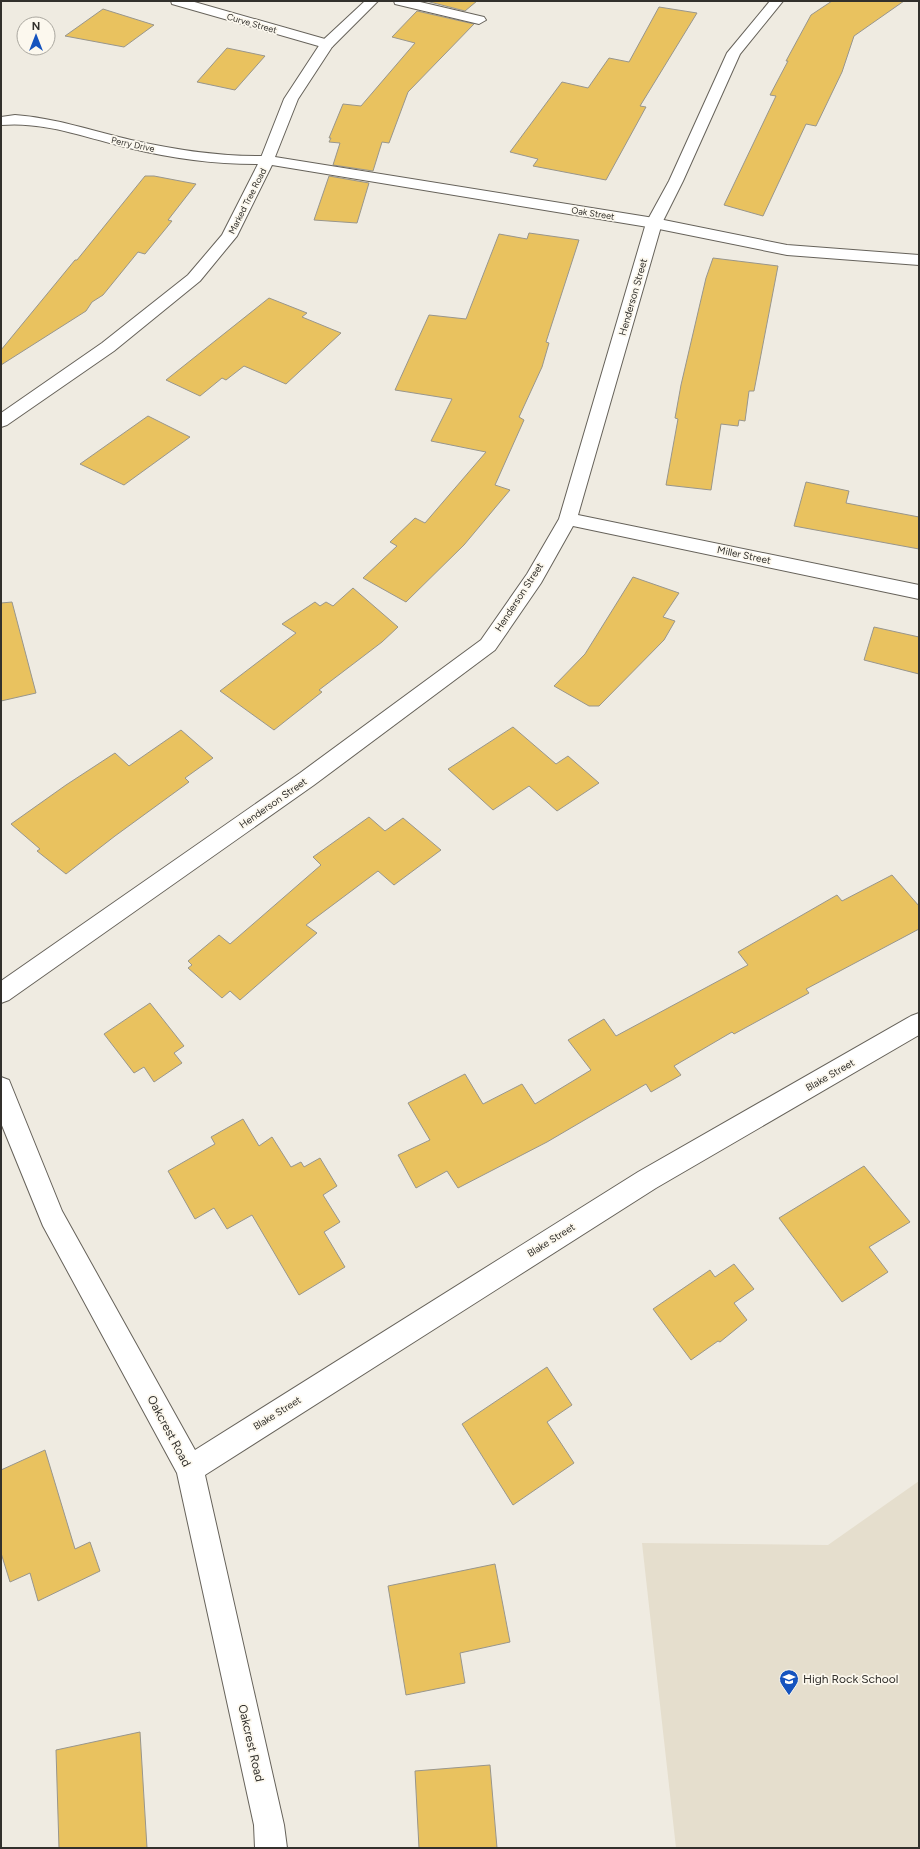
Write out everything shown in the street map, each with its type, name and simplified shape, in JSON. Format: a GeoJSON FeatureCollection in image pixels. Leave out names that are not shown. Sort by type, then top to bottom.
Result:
{"type":"FeatureCollection","features":[{"type":"Feature","properties":{"kind":"street","name":"Curve Street"},"geometry":{"type":"LineString","coordinates":[[177,1],[327,44]]}},
{"type":"Feature","properties":{"kind":"street","name":"Marked Tree Road"},"geometry":{"type":"LineString","coordinates":[[1,421],[108,347],[194,278],[228,236],[267,160],[291,99],[327,44],[372,1]]}},
{"type":"Feature","properties":{"kind":"street"},"geometry":{"type":"LineString","coordinates":[[400,1],[479,20]]}},
{"type":"Feature","properties":{"kind":"street","name":"Henderson Street"},"geometry":{"type":"LineString","coordinates":[[1,993],[307,779],[488,645],[534,578],[568,519],[654,223],[676,182],[734,53],[777,1]]}},
{"type":"Feature","properties":{"kind":"street","name":"Perry Drive"},"geometry":{"type":"LineString","coordinates":[[1,122],[12,119],[46,123],[144,147],[238,162],[267,160]]}},
{"type":"Feature","properties":{"kind":"street","name":"Oak Street"},"geometry":{"type":"LineString","coordinates":[[267,160],[306,165],[654,223],[787,250],[919,260]]}},
{"type":"Feature","properties":{"kind":"street","name":"Miller Street"},"geometry":{"type":"LineString","coordinates":[[568,519],[919,592]]}},
{"type":"Feature","properties":{"kind":"street","name":"Blake Street"},"geometry":{"type":"LineString","coordinates":[[190,1469],[646,1180],[919,1023]]}},
{"type":"Feature","properties":{"kind":"street","name":"Oakcrest Road"},"geometry":{"type":"LineString","coordinates":[[1,1088],[5,1115],[52,1218],[190,1469],[269,1825],[272,1848]]}},
{"type":"Feature","properties":{"kind":"shaded area","name":"High Rock School"},"geometry":{"type":"Polygon","coordinates":[[[919,1481],[919,1848],[676,1848],[642,1543],[828,1545],[919,1481]]]}},
{"type":"Feature","properties":{"kind":"building"},"geometry":{"type":"Polygon","coordinates":[[[426,1],[477,1],[465,11],[426,1]]]}},
{"type":"Feature","properties":{"kind":"building"},"geometry":{"type":"Polygon","coordinates":[[[832,1],[904,1],[854,36],[842,72],[816,126],[806,124],[763,216],[724,205],[776,96],[770,95],[788,61],[786,61],[811,15],[832,1]]]}},
{"type":"Feature","properties":{"kind":"building"},"geometry":{"type":"Polygon","coordinates":[[[659,7],[697,13],[640,106],[646,107],[606,180],[533,166],[538,159],[510,152],[562,82],[588,88],[609,58],[629,62],[659,7]]]}},
{"type":"Feature","properties":{"kind":"building"},"geometry":{"type":"Polygon","coordinates":[[[103,9],[154,25],[124,47],[65,36],[103,9]]]}},
{"type":"Feature","properties":{"kind":"building"},"geometry":{"type":"Polygon","coordinates":[[[417,11],[474,24],[408,92],[389,143],[382,142],[373,171],[333,165],[340,143],[329,142],[331,138],[329,138],[343,104],[361,106],[415,43],[392,37],[417,11]]]}},
{"type":"Feature","properties":{"kind":"building"},"geometry":{"type":"Polygon","coordinates":[[[227,48],[265,56],[235,90],[197,82],[227,48]]]}},
{"type":"Feature","properties":{"kind":"building"},"geometry":{"type":"Polygon","coordinates":[[[145,176],[154,176],[196,184],[168,220],[172,221],[145,254],[138,252],[103,295],[92,302],[86,311],[1,365],[1,350],[145,176]]]}},
{"type":"Feature","properties":{"kind":"building"},"geometry":{"type":"Polygon","coordinates":[[[329,176],[369,183],[357,223],[314,220],[329,176]]]}},
{"type":"Feature","properties":{"kind":"building"},"geometry":{"type":"Polygon","coordinates":[[[529,233],[579,240],[546,342],[549,343],[542,367],[519,417],[524,420],[495,485],[510,490],[464,545],[406,602],[363,578],[397,546],[390,542],[415,518],[425,523],[486,452],[431,441],[452,399],[395,390],[429,315],[466,319],[499,234],[527,239],[529,233]]]}},
{"type":"Feature","properties":{"kind":"building"},"geometry":{"type":"Polygon","coordinates":[[[713,258],[778,266],[754,391],[749,391],[745,421],[739,420],[738,426],[721,424],[711,490],[666,485],[678,419],[675,418],[681,385],[706,278],[713,258]]]}},
{"type":"Feature","properties":{"kind":"building"},"geometry":{"type":"Polygon","coordinates":[[[269,298],[307,313],[302,317],[341,333],[286,384],[244,366],[226,380],[222,378],[200,396],[166,380],[269,298]]]}},
{"type":"Feature","properties":{"kind":"building"},"geometry":{"type":"Polygon","coordinates":[[[148,416],[190,437],[124,485],[80,464],[148,416]]]}},
{"type":"Feature","properties":{"kind":"building"},"geometry":{"type":"Polygon","coordinates":[[[806,482],[849,491],[846,503],[919,517],[919,549],[794,526],[806,482]]]}},
{"type":"Feature","properties":{"kind":"building"},"geometry":{"type":"Polygon","coordinates":[[[633,577],[679,593],[663,617],[675,621],[664,640],[599,706],[589,706],[554,686],[585,654],[633,577]]]}},
{"type":"Feature","properties":{"kind":"building"},"geometry":{"type":"Polygon","coordinates":[[[353,588],[398,627],[382,642],[319,690],[322,692],[274,730],[220,691],[296,633],[282,624],[315,602],[320,606],[326,602],[333,606],[353,588]]]}},
{"type":"Feature","properties":{"kind":"building"},"geometry":{"type":"Polygon","coordinates":[[[12,602],[36,693],[1,701],[1,603],[12,602]]]}},
{"type":"Feature","properties":{"kind":"building"},"geometry":{"type":"Polygon","coordinates":[[[874,627],[919,637],[919,674],[864,660],[874,627]]]}},
{"type":"Feature","properties":{"kind":"building"},"geometry":{"type":"Polygon","coordinates":[[[513,727],[556,764],[568,756],[599,783],[557,811],[529,786],[493,810],[448,769],[513,727]]]}},
{"type":"Feature","properties":{"kind":"building"},"geometry":{"type":"Polygon","coordinates":[[[181,730],[213,758],[185,778],[189,782],[66,874],[37,851],[40,849],[11,824],[115,753],[129,766],[181,730]]]}},
{"type":"Feature","properties":{"kind":"building"},"geometry":{"type":"Polygon","coordinates":[[[369,817],[385,831],[403,818],[441,850],[394,885],[378,871],[306,925],[317,933],[240,1000],[230,991],[222,998],[188,968],[192,965],[188,961],[219,935],[230,944],[321,865],[313,857],[369,817]]]}},
{"type":"Feature","properties":{"kind":"building"},"geometry":{"type":"Polygon","coordinates":[[[892,875],[919,906],[919,929],[806,989],[809,993],[734,1034],[732,1032],[674,1066],[681,1075],[651,1092],[646,1084],[547,1142],[458,1188],[447,1171],[416,1188],[398,1155],[430,1140],[408,1103],[465,1074],[483,1104],[522,1084],[535,1104],[591,1070],[568,1040],[604,1019],[616,1036],[748,965],[738,952],[837,895],[842,901],[892,875]]]}},
{"type":"Feature","properties":{"kind":"building"},"geometry":{"type":"Polygon","coordinates":[[[150,1003],[184,1046],[174,1053],[182,1063],[154,1082],[144,1067],[134,1073],[104,1034],[150,1003]]]}},
{"type":"Feature","properties":{"kind":"building"},"geometry":{"type":"Polygon","coordinates":[[[243,1119],[259,1146],[272,1137],[291,1167],[301,1162],[304,1167],[320,1158],[337,1186],[323,1195],[340,1222],[324,1232],[345,1267],[299,1295],[252,1215],[227,1229],[214,1208],[195,1219],[168,1171],[215,1144],[211,1137],[243,1119]]]}},
{"type":"Feature","properties":{"kind":"building"},"geometry":{"type":"Polygon","coordinates":[[[864,1166],[910,1222],[869,1247],[888,1272],[842,1302],[779,1218],[864,1166]]]}},
{"type":"Feature","properties":{"kind":"building"},"geometry":{"type":"Polygon","coordinates":[[[734,1264],[754,1289],[734,1303],[747,1320],[720,1342],[718,1341],[691,1360],[653,1309],[710,1270],[715,1277],[734,1264]]]}},
{"type":"Feature","properties":{"kind":"building"},"geometry":{"type":"Polygon","coordinates":[[[547,1367],[572,1405],[547,1422],[574,1463],[513,1505],[462,1424],[547,1367]]]}},
{"type":"Feature","properties":{"kind":"building"},"geometry":{"type":"Polygon","coordinates":[[[45,1450],[75,1549],[90,1542],[100,1571],[38,1601],[30,1573],[10,1582],[1,1553],[1,1470],[45,1450]]]}},
{"type":"Feature","properties":{"kind":"building"},"geometry":{"type":"Polygon","coordinates":[[[495,1564],[510,1642],[460,1653],[465,1683],[406,1695],[388,1586],[495,1564]]]}},
{"type":"Feature","properties":{"kind":"building"},"geometry":{"type":"Polygon","coordinates":[[[140,1732],[147,1848],[59,1848],[56,1750],[140,1732]]]}},
{"type":"Feature","properties":{"kind":"building"},"geometry":{"type":"Polygon","coordinates":[[[490,1765],[497,1848],[419,1848],[415,1771],[490,1765]]]}},
{"type":"Feature","properties":{"kind":"place","name":"High Rock School"},"geometry":{"type":"Point","coordinates":[789,1696]}}]}
